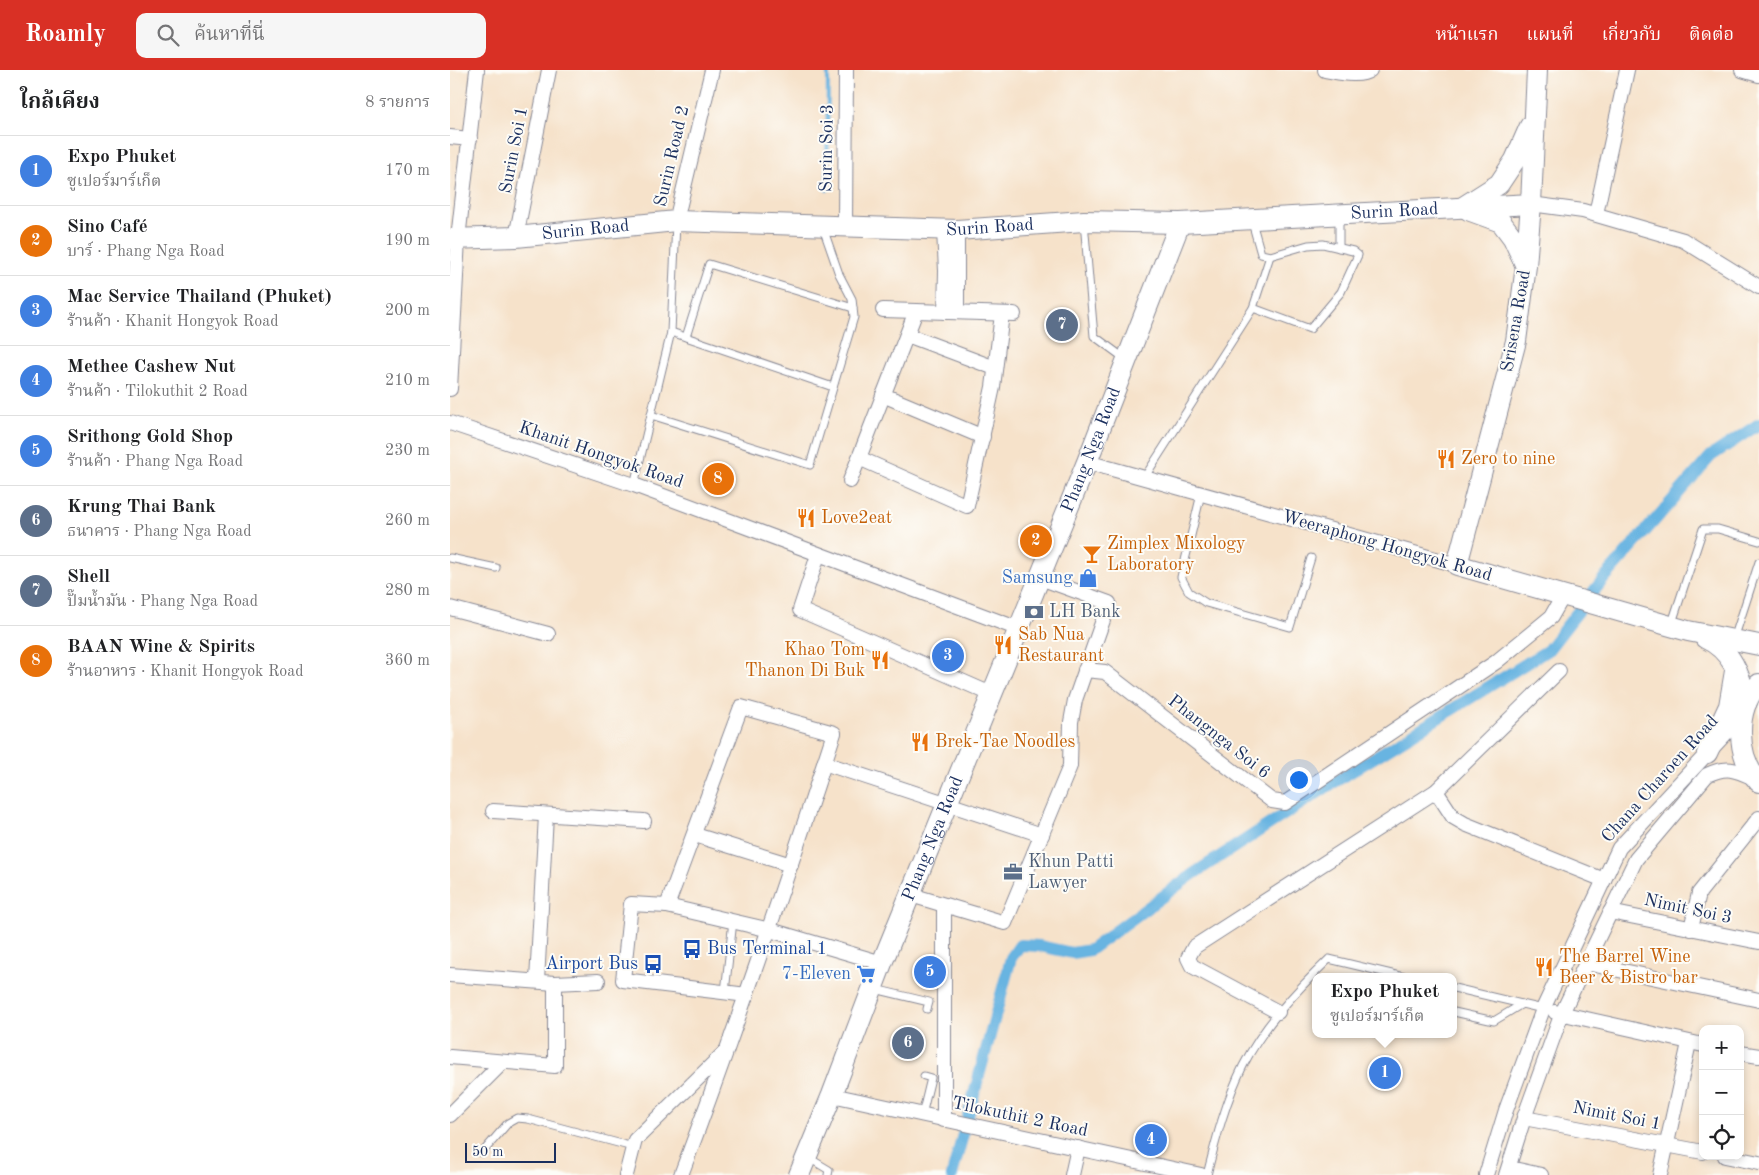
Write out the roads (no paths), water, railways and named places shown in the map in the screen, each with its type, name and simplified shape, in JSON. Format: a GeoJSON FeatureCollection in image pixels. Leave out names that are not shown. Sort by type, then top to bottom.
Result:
{"type":"FeatureCollection","features":[{"type":"Feature","properties":{"kind":"street"},"geometry":{"type":"LineString","coordinates":[[450,389],[454,239],[470,139],[477,70]]}},
{"type":"Feature","properties":{"kind":"street","name":"Surin Soi 1"},"geometry":{"type":"LineString","coordinates":[[516,237],[548,70]]}},
{"type":"Feature","properties":{"kind":"street","name":"Surin Road 2"},"geometry":{"type":"LineString","coordinates":[[676,221],[712,70]]}},
{"type":"Feature","properties":{"kind":"street","name":"Surin Soi 3"},"geometry":{"type":"LineString","coordinates":[[845,227],[846,70]]}},
{"type":"Feature","properties":{"kind":"street"},"geometry":{"type":"LineString","coordinates":[[1325,70],[1349,74],[1370,70]]}},
{"type":"Feature","properties":{"kind":"street","name":"Srisena Road"},"geometry":{"type":"LineString","coordinates":[[1457,565],[1516,341],[1526,266],[1531,204],[1537,70]]}},
{"type":"Feature","properties":{"kind":"street"},"geometry":{"type":"LineString","coordinates":[[1596,214],[1627,70]]}},
{"type":"Feature","properties":{"kind":"street"},"geometry":{"type":"LineString","coordinates":[[1742,70],[1759,75]]}},
{"type":"Feature","properties":{"kind":"street"},"geometry":{"type":"LineString","coordinates":[[1461,208],[1499,184],[1515,160],[1534,118]]}},
{"type":"Feature","properties":{"kind":"street"},"geometry":{"type":"LineString","coordinates":[[450,137],[470,139]]}},
{"type":"Feature","properties":{"kind":"street"},"geometry":{"type":"LineString","coordinates":[[1531,204],[1596,214],[1684,240],[1759,287]]}},
{"type":"Feature","properties":{"kind":"street","name":"Surin Road"},"geometry":{"type":"LineString","coordinates":[[454,239],[516,237],[676,221],[950,230],[1084,221],[1180,223],[1531,204]]}},
{"type":"Feature","properties":{"kind":"street"},"geometry":{"type":"LineString","coordinates":[[1461,208],[1500,222],[1513,238],[1526,266]]}},
{"type":"Feature","properties":{"kind":"street","name":"Phang Nga Road"},"geometry":{"type":"LineString","coordinates":[[799,1175],[832,1095],[882,963],[1087,462],[1180,223]]}},
{"type":"Feature","properties":{"kind":"street"},"geometry":{"type":"LineString","coordinates":[[950,230],[946,271],[951,312]]}},
{"type":"Feature","properties":{"kind":"street"},"geometry":{"type":"LineString","coordinates":[[859,458],[967,506],[1008,314],[883,310]]}},
{"type":"Feature","properties":{"kind":"street"},"geometry":{"type":"LineString","coordinates":[[850,481],[916,311]]}},
{"type":"Feature","properties":{"kind":"street"},"geometry":{"type":"LineString","coordinates":[[907,334],[995,368]]}},
{"type":"Feature","properties":{"kind":"street"},"geometry":{"type":"LineString","coordinates":[[883,395],[982,436]]}},
{"type":"Feature","properties":{"kind":"street","name":"Khanit Hongyok Road"},"geometry":{"type":"LineString","coordinates":[[450,423],[634,485],[1019,629]]}},
{"type":"Feature","properties":{"kind":"street","name":"Weeraphong Hongyok Road"},"geometry":{"type":"LineString","coordinates":[[1087,462],[1679,628],[1759,645]]}},
{"type":"Feature","properties":{"kind":"street"},"geometry":{"type":"LineString","coordinates":[[818,555],[800,610],[991,694]]}},
{"type":"Feature","properties":{"kind":"street"},"geometry":{"type":"LineString","coordinates":[[911,895],[1005,923],[1042,835],[1070,766],[1071,722],[1074,700],[1109,603],[1040,578]]}},
{"type":"Feature","properties":{"kind":"street","name":"Phangnga Soi 6"},"geometry":{"type":"LineString","coordinates":[[1085,670],[1105,672],[1272,801],[1285,803],[1496,662],[1551,617],[1567,596]]}},
{"type":"Feature","properties":{"kind":"street"},"geometry":{"type":"LineString","coordinates":[[450,608],[548,634]]}},
{"type":"Feature","properties":{"kind":"street","name":"Weeraphong Hongyok Road"},"geometry":{"type":"LineString","coordinates":[[1679,628],[1712,641],[1725,651],[1736,668],[1741,680],[1745,709],[1741,733],[1745,757],[1758,780]]}},
{"type":"Feature","properties":{"kind":"street"},"geometry":{"type":"LineString","coordinates":[[1707,753],[1729,706],[1736,668]]}},
{"type":"Feature","properties":{"kind":"street"},"geometry":{"type":"LineString","coordinates":[[1278,1012],[1192,966],[1188,958],[1194,947],[1436,791],[1559,671]]}},
{"type":"Feature","properties":{"kind":"street"},"geometry":{"type":"LineString","coordinates":[[1745,709],[1759,684]]}},
{"type":"Feature","properties":{"kind":"street"},"geometry":{"type":"LineString","coordinates":[[667,906],[741,707],[834,732],[770,930],[729,1048],[681,1175]]}},
{"type":"Feature","properties":{"kind":"street","name":"Chana Charoen Road"},"geometry":{"type":"LineString","coordinates":[[1486,1175],[1506,1110],[1543,1009],[1619,848],[1745,709]]}},
{"type":"Feature","properties":{"kind":"street"},"geometry":{"type":"LineString","coordinates":[[824,763],[1042,835]]}},
{"type":"Feature","properties":{"kind":"street","name":"Chana Charoen Road"},"geometry":{"type":"LineString","coordinates":[[1508,1171],[1524,1118],[1562,1013],[1636,859],[1707,775],[1720,769],[1738,771],[1758,780]]}},
{"type":"Feature","properties":{"kind":"street"},"geometry":{"type":"LineString","coordinates":[[1436,791],[1453,817],[1465,824],[1604,880]]}},
{"type":"Feature","properties":{"kind":"street"},"geometry":{"type":"LineString","coordinates":[[493,811],[644,821]]}},
{"type":"Feature","properties":{"kind":"street"},"geometry":{"type":"LineString","coordinates":[[537,982],[546,815]]}},
{"type":"Feature","properties":{"kind":"street"},"geometry":{"type":"LineString","coordinates":[[1691,929],[1699,893],[1759,818]]}},
{"type":"Feature","properties":{"kind":"street"},"geometry":{"type":"LineString","coordinates":[[695,835],[791,865]]}},
{"type":"Feature","properties":{"kind":"street"},"geometry":{"type":"LineString","coordinates":[[747,995],[623,980],[630,904],[667,906],[733,921],[882,963]]}},
{"type":"Feature","properties":{"kind":"street"},"geometry":{"type":"LineString","coordinates":[[944,905],[950,1121]]}},
{"type":"Feature","properties":{"kind":"street","name":"Nimit Soi 3"},"geometry":{"type":"LineString","coordinates":[[1610,912],[1759,942]]}},
{"type":"Feature","properties":{"kind":"street"},"geometry":{"type":"LineString","coordinates":[[1586,963],[1759,1000]]}},
{"type":"Feature","properties":{"kind":"street"},"geometry":{"type":"LineString","coordinates":[[450,975],[556,983],[598,981]]}},
{"type":"Feature","properties":{"kind":"street"},"geometry":{"type":"LineString","coordinates":[[450,1057],[555,1066],[556,983]]}},
{"type":"Feature","properties":{"kind":"street"},"geometry":{"type":"LineString","coordinates":[[1543,1009],[1696,1044],[1666,1145],[1660,1175]]}},
{"type":"Feature","properties":{"kind":"street"},"geometry":{"type":"LineString","coordinates":[[626,1175],[635,1140],[729,1048]]}},
{"type":"Feature","properties":{"kind":"street"},"geometry":{"type":"LineString","coordinates":[[1744,1054],[1759,1056]]}},
{"type":"Feature","properties":{"kind":"street"},"geometry":{"type":"LineString","coordinates":[[450,1116],[503,1062]]}},
{"type":"Feature","properties":{"kind":"street","name":"Tilokuthit 2 Road"},"geometry":{"type":"LineString","coordinates":[[832,1095],[1201,1175]]}},
{"type":"Feature","properties":{"kind":"street","name":"Nimit Soi 1"},"geometry":{"type":"LineString","coordinates":[[1524,1118],[1699,1151]]}},
{"type":"Feature","properties":{"kind":"street"},"geometry":{"type":"LineString","coordinates":[[1072,1175],[1078,1148]]}},
{"type":"Feature","properties":{"kind":"street"},"geometry":{"type":"LineString","coordinates":[[1744,1160],[1759,1163]]}},
{"type":"Feature","properties":{"kind":"street"},"geometry":{"type":"LineString","coordinates":[[1508,1171],[1541,1175]]}},
{"type":"Feature","properties":{"kind":"lane"},"geometry":{"type":"LineString","coordinates":[[1339,214],[1339,248]]}},
{"type":"Feature","properties":{"kind":"lane"},"geometry":{"type":"LineString","coordinates":[[1251,219],[1262,254],[1270,256],[1308,245],[1323,244],[1353,251],[1358,255],[1341,292],[1310,329],[1254,308]]}},
{"type":"Feature","properties":{"kind":"lane"},"geometry":{"type":"LineString","coordinates":[[634,485],[671,332],[676,221]]}},
{"type":"Feature","properties":{"kind":"lane"},"geometry":{"type":"LineString","coordinates":[[1084,221],[1094,336],[1127,360]]}},
{"type":"Feature","properties":{"kind":"lane"},"geometry":{"type":"LineString","coordinates":[[651,415],[810,465],[854,317],[852,299],[839,274],[822,225]]}},
{"type":"Feature","properties":{"kind":"lane"},"geometry":{"type":"LineString","coordinates":[[1144,478],[1254,308],[1270,256]]}},
{"type":"Feature","properties":{"kind":"lane"},"geometry":{"type":"LineString","coordinates":[[686,337],[709,264],[853,308]]}},
{"type":"Feature","properties":{"kind":"lane"},"geometry":{"type":"LineString","coordinates":[[671,332],[833,387]]}},
{"type":"Feature","properties":{"kind":"lane"},"geometry":{"type":"LineString","coordinates":[[1201,494],[1182,577],[1189,592],[1206,603],[1290,627],[1311,558]]}},
{"type":"Feature","properties":{"kind":"lane"},"geometry":{"type":"LineString","coordinates":[[1679,628],[1703,529],[1718,529],[1759,541]]}},
{"type":"Feature","properties":{"kind":"lane"},"geometry":{"type":"LineString","coordinates":[[450,558],[496,568]]}},
{"type":"Feature","properties":{"kind":"lane"},"geometry":{"type":"LineString","coordinates":[[1734,640],[1759,562]]}},
{"type":"Feature","properties":{"kind":"lane"},"geometry":{"type":"LineString","coordinates":[[725,992],[733,921]]}},
{"type":"Feature","properties":{"kind":"lane"},"geometry":{"type":"LineString","coordinates":[[1318,973],[1329,959],[1387,973]]}},
{"type":"Feature","properties":{"kind":"lane"},"geometry":{"type":"LineString","coordinates":[[1207,1175],[1227,1106],[1243,1066],[1278,1012],[1312,980]]}},
{"type":"Feature","properties":{"kind":"lane"},"geometry":{"type":"LineString","coordinates":[[872,988],[929,1002],[927,1009]]}},
{"type":"Feature","properties":{"kind":"lane"},"geometry":{"type":"LineString","coordinates":[[1457,989],[1543,1009]]}},
{"type":"Feature","properties":{"kind":"lane"},"geometry":{"type":"LineString","coordinates":[[1457,1013],[1494,1021],[1522,1004]]}},
{"type":"Feature","properties":{"kind":"lane"},"geometry":{"type":"LineString","coordinates":[[922,1115],[931,1078],[924,1076]]}},
{"type":"Feature","properties":{"kind":"lane"},"geometry":{"type":"LineString","coordinates":[[482,1153],[508,1123],[517,1118],[528,1119],[633,1147]]}},
{"type":"Feature","properties":{"kind":"lane"},"geometry":{"type":"LineString","coordinates":[[807,1156],[829,1170],[828,1175]]}},
{"type":"Feature","properties":{"kind":"waterway"},"geometry":{"type":"LineString","coordinates":[[827,190],[828,70]]}},
{"type":"Feature","properties":{"kind":"waterway"},"geometry":{"type":"LineString","coordinates":[[952,1175],[1011,958],[1020,945],[1040,946],[1072,953],[1090,950],[1193,874],[1325,788],[1548,650],[1601,582],[1711,456],[1759,424]]}},
{"type":"Feature","properties":{"kind":"place","name":"Shell"},"geometry":{"type":"Point","coordinates":[1062,325]}},
{"type":"Feature","properties":{"kind":"place","name":"Zero to nine"},"geometry":{"type":"Point","coordinates":[1446,459]}},
{"type":"Feature","properties":{"kind":"place","name":"BAAN Wine & Spirits"},"geometry":{"type":"Point","coordinates":[718,479]}},
{"type":"Feature","properties":{"kind":"place","name":"Love2eat"},"geometry":{"type":"Point","coordinates":[806,518]}},
{"type":"Feature","properties":{"kind":"place","name":"Sino Café"},"geometry":{"type":"Point","coordinates":[1036,541]}},
{"type":"Feature","properties":{"kind":"place","name":"Zimplex Mixology Laboratory"},"geometry":{"type":"Point","coordinates":[1092,554]}},
{"type":"Feature","properties":{"kind":"place","name":"Samsung"},"geometry":{"type":"Point","coordinates":[1088,578]}},
{"type":"Feature","properties":{"kind":"place","name":"LH Bank"},"geometry":{"type":"Point","coordinates":[1034,612]}},
{"type":"Feature","properties":{"kind":"place","name":"Sab Nua Restaurant"},"geometry":{"type":"Point","coordinates":[1003,645]}},
{"type":"Feature","properties":{"kind":"place","name":"Mac Service Thailand (Phuket)"},"geometry":{"type":"Point","coordinates":[948,656]}},
{"type":"Feature","properties":{"kind":"place","name":"Khao Tom Thanon Di Buk"},"geometry":{"type":"Point","coordinates":[880,660]}},
{"type":"Feature","properties":{"kind":"place","name":"Brek-Tae Noodles"},"geometry":{"type":"Point","coordinates":[920,742]}},
{"type":"Feature","properties":{"kind":"place","name":"Khun Patti Lawyer"},"geometry":{"type":"Point","coordinates":[1013,872]}},
{"type":"Feature","properties":{"kind":"place","name":"Bus Terminal 1"},"geometry":{"type":"Point","coordinates":[692,949]}},
{"type":"Feature","properties":{"kind":"place","name":"Airport Bus"},"geometry":{"type":"Point","coordinates":[653,964]}},
{"type":"Feature","properties":{"kind":"place","name":"The Barrel Wine Beer & Bistro bar"},"geometry":{"type":"Point","coordinates":[1544,967]}},
{"type":"Feature","properties":{"kind":"place","name":"Srithong Gold Shop"},"geometry":{"type":"Point","coordinates":[930,972]}},
{"type":"Feature","properties":{"kind":"place","name":"7-Eleven"},"geometry":{"type":"Point","coordinates":[866,974]}},
{"type":"Feature","properties":{"kind":"place","name":"Krung Thai Bank"},"geometry":{"type":"Point","coordinates":[908,1043]}},
{"type":"Feature","properties":{"kind":"place","name":"Expo Phuket"},"geometry":{"type":"Point","coordinates":[1385,1073]}},
{"type":"Feature","properties":{"kind":"place","name":"Methee Cashew Nut"},"geometry":{"type":"Point","coordinates":[1151,1140]}}]}
